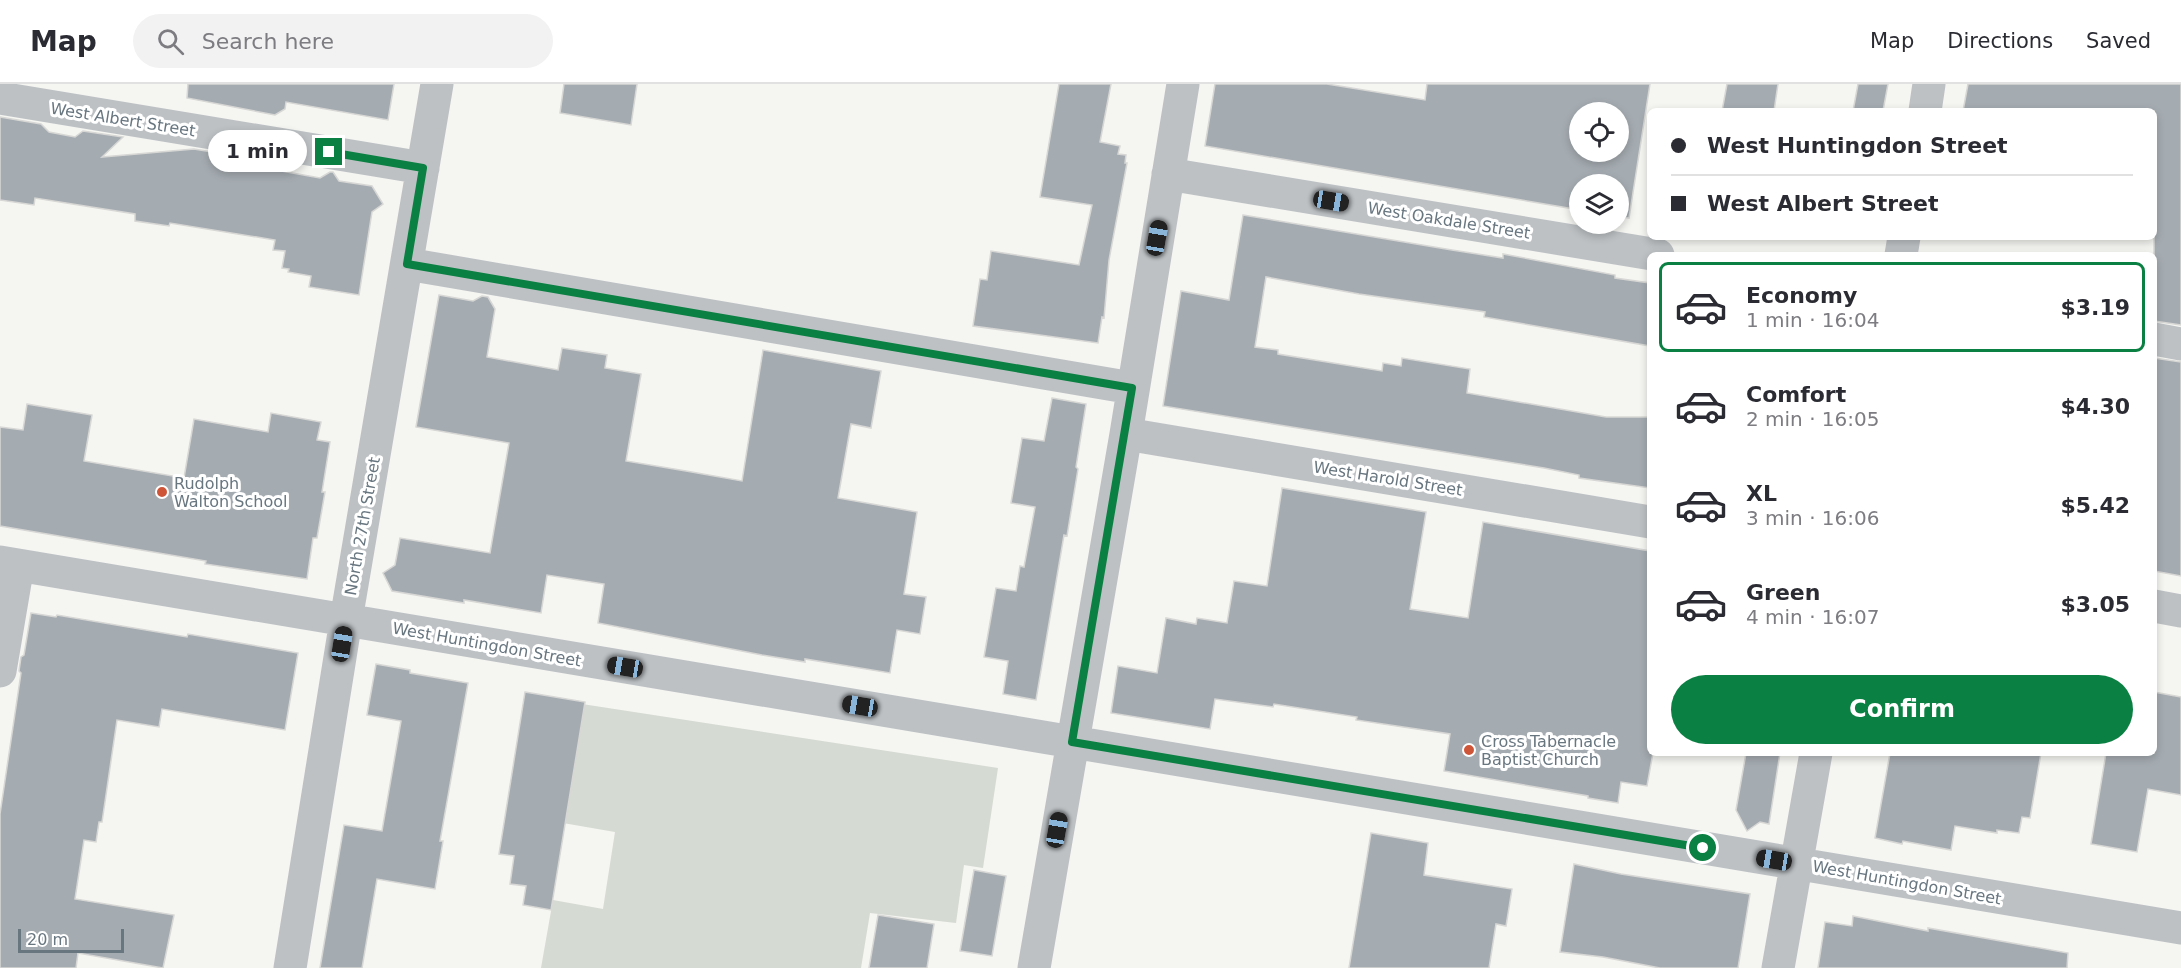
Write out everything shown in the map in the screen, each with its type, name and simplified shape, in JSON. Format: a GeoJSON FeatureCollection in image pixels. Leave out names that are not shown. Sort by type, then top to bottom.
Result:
{"type":"FeatureCollection","features":[{"type":"Feature","properties":{"kind":"street","name":"North 27th Street"},"geometry":{"type":"LineString","coordinates":[[290,968],[346,620],[437,84]]}},
{"type":"Feature","properties":{"kind":"street"},"geometry":{"type":"LineString","coordinates":[[1034,968],[1126,434],[1183,84]]}},
{"type":"Feature","properties":{"kind":"street"},"geometry":{"type":"LineString","coordinates":[[1925,108],[1929,84]]}},
{"type":"Feature","properties":{"kind":"street","name":"West Albert Street"},"geometry":{"type":"LineString","coordinates":[[0,99],[423,168]]}},
{"type":"Feature","properties":{"kind":"street","name":"West Oakdale Street"},"geometry":{"type":"LineString","coordinates":[[1168,174],[1647,253]]}},
{"type":"Feature","properties":{"kind":"street"},"geometry":{"type":"LineString","coordinates":[[407,264],[1132,388]]}},
{"type":"Feature","properties":{"kind":"street"},"geometry":{"type":"LineString","coordinates":[[2157,340],[2181,344]]}},
{"type":"Feature","properties":{"kind":"street","name":"West Harold Street"},"geometry":{"type":"LineString","coordinates":[[1126,434],[1647,521]]}},
{"type":"Feature","properties":{"kind":"street"},"geometry":{"type":"LineString","coordinates":[[0,671],[9,564]]}},
{"type":"Feature","properties":{"kind":"street","name":"West Huntingdon Street"},"geometry":{"type":"LineString","coordinates":[[9,564],[2181,928]]}},
{"type":"Feature","properties":{"kind":"street"},"geometry":{"type":"LineString","coordinates":[[2157,607],[2181,611]]}},
{"type":"Feature","properties":{"kind":"street"},"geometry":{"type":"LineString","coordinates":[[1778,968],[1815,756]]}},
{"type":"Feature","properties":{"kind":"shaded area"},"geometry":{"type":"Polygon","coordinates":[[[582,704],[998,768],[983,868],[964,865],[956,923],[870,913],[861,968],[541,968],[553,900],[603,909],[615,832],[563,823],[582,704]]]}},
{"type":"Feature","properties":{"kind":"building"},"geometry":{"type":"Polygon","coordinates":[[[188,84],[394,84],[388,120],[286,102],[285,109],[275,115],[187,98],[188,84]]]}},
{"type":"Feature","properties":{"kind":"building"},"geometry":{"type":"Polygon","coordinates":[[[564,84],[637,84],[631,125],[560,113],[564,84]]]}},
{"type":"Feature","properties":{"kind":"building"},"geometry":{"type":"Polygon","coordinates":[[[1059,84],[1111,84],[1100,142],[1120,146],[1118,154],[1126,155],[1125,163],[1127,163],[1109,260],[1104,318],[1102,317],[1098,343],[973,326],[980,279],[987,280],[991,251],[1079,265],[1092,205],[1040,197],[1059,84]]]}},
{"type":"Feature","properties":{"kind":"building"},"geometry":{"type":"Polygon","coordinates":[[[1215,84],[1327,84],[1425,100],[1427,84],[1650,84],[1629,218],[1629,174],[1569,174],[1569,208],[1205,146],[1215,84]]]}},
{"type":"Feature","properties":{"kind":"building"},"geometry":{"type":"Polygon","coordinates":[[[1727,84],[1778,84],[1774,108],[1723,108],[1727,84]]]}},
{"type":"Feature","properties":{"kind":"building"},"geometry":{"type":"Polygon","coordinates":[[[1858,84],[1888,84],[1884,108],[1854,108],[1858,84]]]}},
{"type":"Feature","properties":{"kind":"building"},"geometry":{"type":"Polygon","coordinates":[[[1968,84],[2181,84],[2181,325],[2157,321],[2157,252],[2154,252],[2154,240],[2157,240],[2157,108],[1964,108],[1968,84]]]}},
{"type":"Feature","properties":{"kind":"building"},"geometry":{"type":"Polygon","coordinates":[[[0,117],[41,124],[49,132],[75,137],[83,131],[123,137],[102,157],[194,149],[266,161],[276,170],[320,178],[333,172],[339,181],[372,186],[383,204],[372,212],[359,295],[309,287],[311,276],[288,272],[289,269],[282,268],[285,251],[273,250],[275,240],[170,223],[169,226],[135,221],[135,214],[35,198],[34,205],[0,200],[0,117]]]}},
{"type":"Feature","properties":{"kind":"building"},"geometry":{"type":"Polygon","coordinates":[[[1243,215],[1503,258],[1503,254],[1647,283],[1647,345],[1484,317],[1485,312],[1359,294],[1266,277],[1255,347],[1278,350],[1278,354],[1382,371],[1383,363],[1401,366],[1402,358],[1470,369],[1467,393],[1606,417],[1647,417],[1647,488],[1579,478],[1579,475],[1544,468],[1163,406],[1181,291],[1229,300],[1243,215]]]}},
{"type":"Feature","properties":{"kind":"building"},"geometry":{"type":"Polygon","coordinates":[[[439,295],[473,301],[482,296],[488,297],[495,309],[487,357],[558,370],[562,348],[607,355],[605,368],[641,374],[626,461],[742,481],[763,350],[881,371],[871,428],[851,424],[838,498],[917,512],[904,594],[926,597],[920,634],[897,630],[890,673],[805,659],[805,662],[762,655],[598,623],[604,584],[547,575],[541,613],[392,591],[383,573],[395,565],[400,538],[490,553],[509,443],[416,427],[439,295]]]}},
{"type":"Feature","properties":{"kind":"building"},"geometry":{"type":"Polygon","coordinates":[[[2157,358],[2181,362],[2181,576],[2157,572],[2157,358]]]}},
{"type":"Feature","properties":{"kind":"building"},"geometry":{"type":"Polygon","coordinates":[[[1052,398],[1086,404],[1067,536],[1064,535],[1036,700],[1003,694],[1008,661],[984,657],[996,588],[1016,591],[1020,566],[1024,567],[1035,507],[1011,503],[1022,438],[1044,441],[1052,398]]]}},
{"type":"Feature","properties":{"kind":"building","name":"Rudolph Walton School"},"geometry":{"type":"Polygon","coordinates":[[[27,404],[92,415],[84,461],[184,478],[194,419],[268,432],[271,413],[321,422],[317,440],[330,442],[322,492],[325,492],[317,538],[313,538],[307,579],[205,564],[206,561],[0,526],[0,427],[23,430],[27,404]]]}},
{"type":"Feature","properties":{"kind":"building"},"geometry":{"type":"Polygon","coordinates":[[[1282,488],[1426,512],[1410,609],[1468,618],[1483,522],[1647,550],[1647,756],[1652,756],[1647,786],[1621,782],[1618,803],[1444,771],[1450,734],[1356,720],[1357,717],[1274,704],[1273,707],[1215,699],[1210,729],[1111,713],[1118,666],[1157,673],[1166,618],[1196,624],[1197,618],[1227,623],[1234,581],[1267,586],[1282,488]]]}},
{"type":"Feature","properties":{"kind":"building"},"geometry":{"type":"Polygon","coordinates":[[[31,613],[56,617],[57,615],[187,637],[188,634],[298,653],[285,730],[162,709],[159,727],[117,720],[102,822],[99,822],[96,842],[84,840],[75,899],[174,915],[163,968],[78,953],[76,968],[0,968],[0,814],[21,673],[19,671],[21,657],[24,655],[31,613]]]}},
{"type":"Feature","properties":{"kind":"building"},"geometry":{"type":"Polygon","coordinates":[[[376,664],[410,670],[410,673],[468,683],[440,841],[443,841],[435,889],[377,879],[362,968],[320,968],[344,825],[382,831],[401,721],[367,715],[376,664]]]}},
{"type":"Feature","properties":{"kind":"building"},"geometry":{"type":"Polygon","coordinates":[[[525,692],[585,702],[551,910],[523,905],[526,886],[510,884],[514,856],[499,854],[525,692]]]}},
{"type":"Feature","properties":{"kind":"building"},"geometry":{"type":"Polygon","coordinates":[[[2157,693],[2181,697],[2181,795],[2148,789],[2137,852],[2091,844],[2106,756],[2157,756],[2157,693]]]}},
{"type":"Feature","properties":{"kind":"building"},"geometry":{"type":"Polygon","coordinates":[[[1745,756],[1780,756],[1769,824],[1760,822],[1747,831],[1736,810],[1745,756]]]}},
{"type":"Feature","properties":{"kind":"building"},"geometry":{"type":"Polygon","coordinates":[[[1889,756],[2040,756],[2030,818],[2022,817],[2019,833],[1997,830],[1997,833],[1955,826],[1951,850],[1875,838],[1889,756]]]}},
{"type":"Feature","properties":{"kind":"building"},"geometry":{"type":"Polygon","coordinates":[[[1371,833],[1428,843],[1424,875],[1512,889],[1506,926],[1496,924],[1489,968],[1349,968],[1371,833]]]}},
{"type":"Feature","properties":{"kind":"building"},"geometry":{"type":"Polygon","coordinates":[[[1574,864],[1621,874],[1750,894],[1738,968],[1660,968],[1603,957],[1560,952],[1574,864]]]}},
{"type":"Feature","properties":{"kind":"building"},"geometry":{"type":"Polygon","coordinates":[[[974,870],[1006,876],[992,956],[960,951],[974,870]]]}},
{"type":"Feature","properties":{"kind":"building"},"geometry":{"type":"Polygon","coordinates":[[[878,915],[934,924],[927,968],[869,968],[878,915]]]}},
{"type":"Feature","properties":{"kind":"building"},"geometry":{"type":"Polygon","coordinates":[[[1853,916],[1928,931],[1928,928],[2068,953],[2067,968],[1818,968],[1825,922],[1852,926],[1853,916]]]}},
{"type":"Feature","properties":{"kind":"place","name":"Rudolph Walton School"},"geometry":{"type":"Point","coordinates":[162,492]}},
{"type":"Feature","properties":{"kind":"place","name":"Cross Tabernacle Baptist Church"},"geometry":{"type":"Point","coordinates":[1469,750]}},
{"type":"Feature","properties":{"kind":"route"},"geometry":{"type":"LineString","coordinates":[[329,152],[423,168],[407,264],[1132,388],[1072,742],[1703,848]]}}]}
